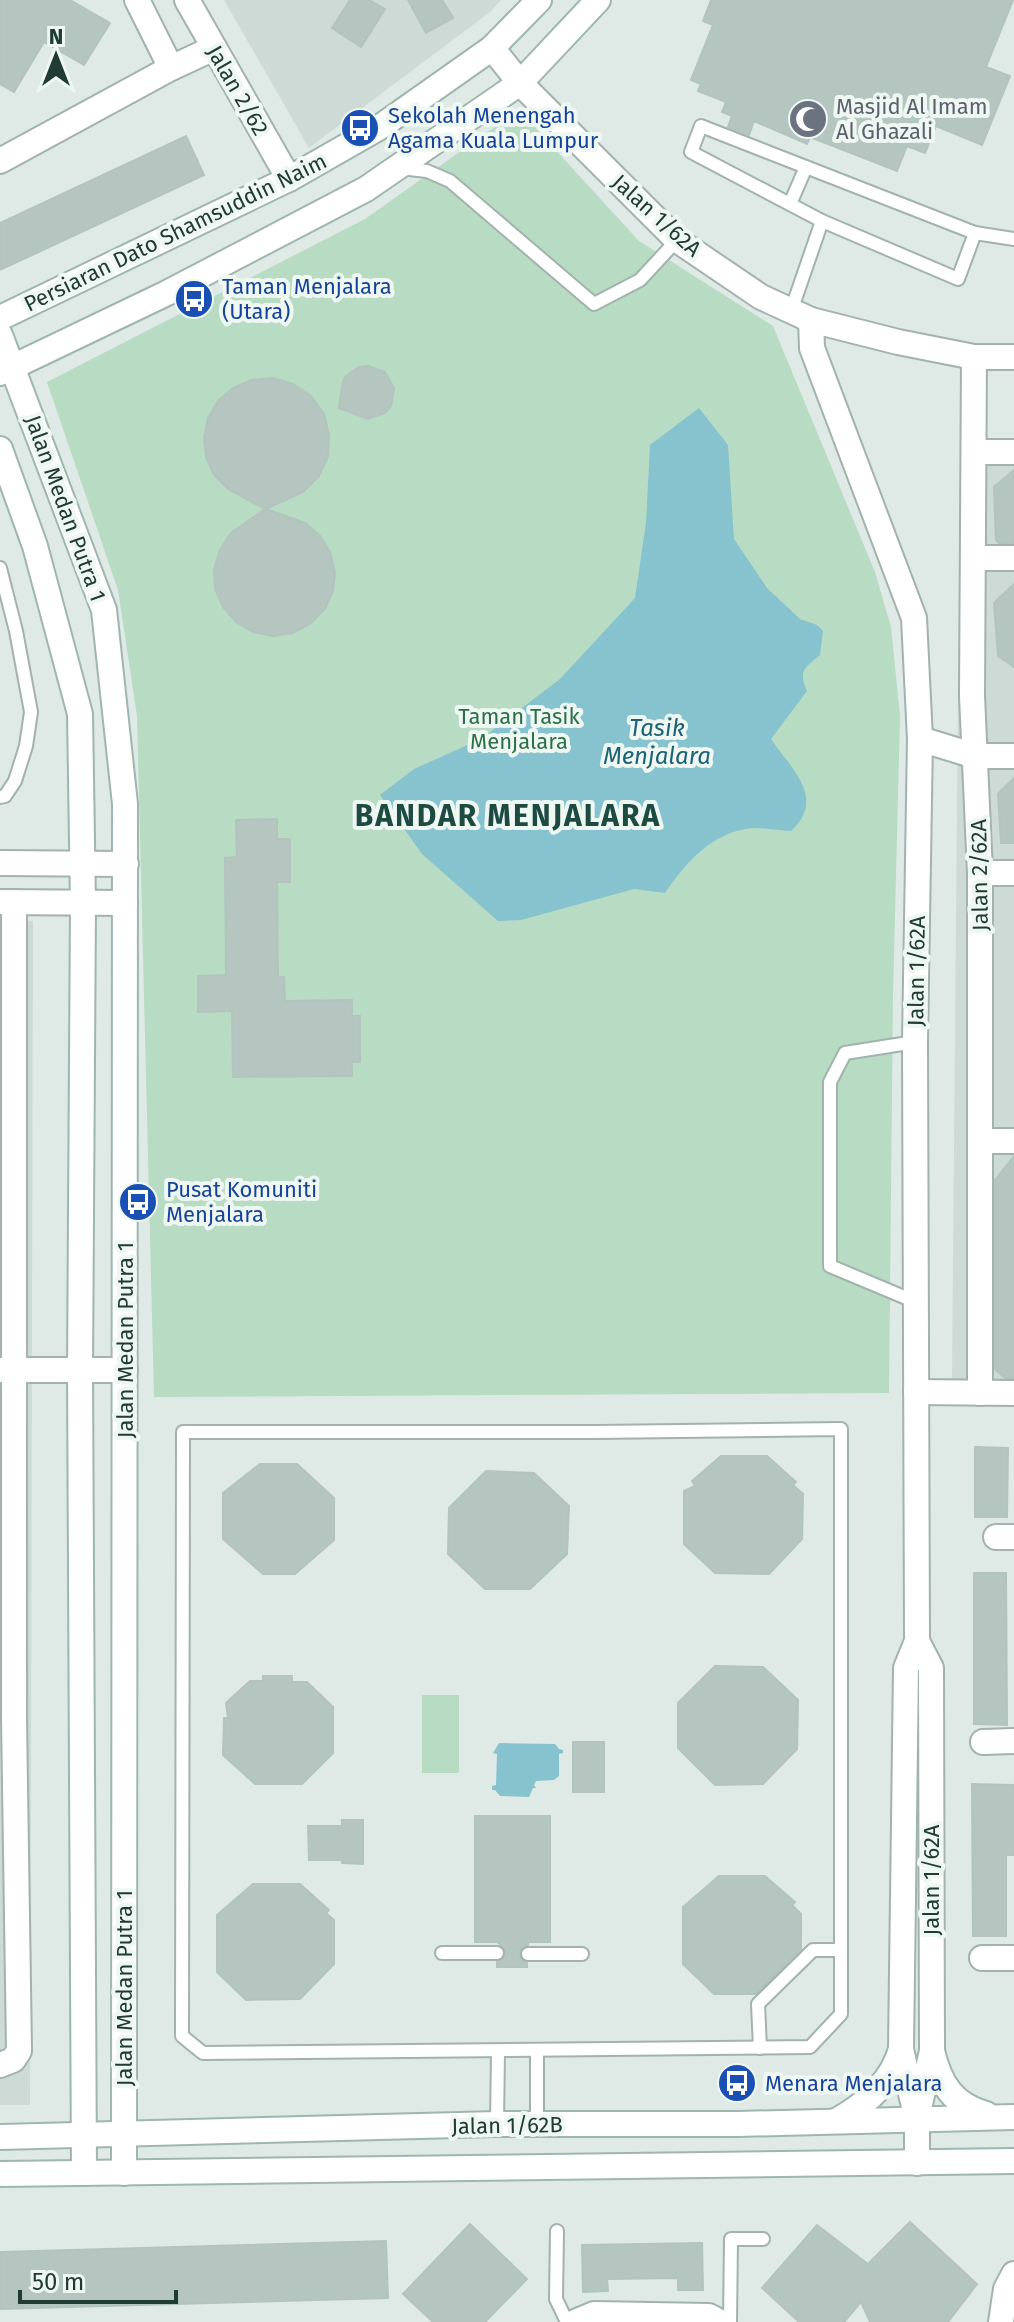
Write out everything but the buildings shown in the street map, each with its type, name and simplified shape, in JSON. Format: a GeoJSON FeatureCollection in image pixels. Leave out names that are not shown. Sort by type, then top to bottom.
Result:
{"type":"FeatureCollection","features":[{"type":"Feature","properties":{"kind":"street"},"geometry":{"type":"LineString","coordinates":[[137,0],[171,68]]}},
{"type":"Feature","properties":{"kind":"street","name":"Jalan 2/62"},"geometry":{"type":"LineString","coordinates":[[187,0],[289,179]]}},
{"type":"Feature","properties":{"kind":"street","name":"Persiaran Dato Shamsuddin Naim"},"geometry":{"type":"LineString","coordinates":[[0,318],[289,179],[380,127],[492,48],[539,0]]}},
{"type":"Feature","properties":{"kind":"street","name":"Persiaran Dato Shamsuddin Naim"},"geometry":{"type":"LineString","coordinates":[[7,370],[167,293],[366,189],[400,168],[520,83],[598,0]]}},
{"type":"Feature","properties":{"kind":"street"},"geometry":{"type":"LineString","coordinates":[[0,161],[214,48]]}},
{"type":"Feature","properties":{"kind":"street","name":"Jalan 1/62A"},"geometry":{"type":"LineString","coordinates":[[492,48],[520,83],[677,240],[733,279],[801,316],[898,342],[974,357],[1014,357]]}},
{"type":"Feature","properties":{"kind":"street","name":"Jalan 1/62A"},"geometry":{"type":"LineString","coordinates":[[801,316],[914,618],[920,739],[915,1042],[917,1641],[906,1668],[901,2049],[917,2120]]}},
{"type":"Feature","properties":{"kind":"street","name":"Jalan Medan Putra 1"},"geometry":{"type":"LineString","coordinates":[[0,335],[7,370],[104,610],[125,804],[124,2173]]}},
{"type":"Feature","properties":{"kind":"street","name":"Jalan 2/62A"},"geometry":{"type":"LineString","coordinates":[[974,357],[975,756],[980,873],[980,1393]]}},
{"type":"Feature","properties":{"kind":"street","name":"Jalan Medan Putra 1"},"geometry":{"type":"LineString","coordinates":[[0,449],[35,546],[80,714],[83,864],[80,1370],[84,2173]]}},
{"type":"Feature","properties":{"kind":"street"},"geometry":{"type":"LineString","coordinates":[[974,452],[1014,452]]}},
{"type":"Feature","properties":{"kind":"street"},"geometry":{"type":"LineString","coordinates":[[973,558],[1014,558]]}},
{"type":"Feature","properties":{"kind":"street"},"geometry":{"type":"LineString","coordinates":[[920,739],[975,756],[1014,756]]}},
{"type":"Feature","properties":{"kind":"street"},"geometry":{"type":"LineString","coordinates":[[0,863],[126,864]]}},
{"type":"Feature","properties":{"kind":"street"},"geometry":{"type":"LineString","coordinates":[[980,873],[1014,873]]}},
{"type":"Feature","properties":{"kind":"street"},"geometry":{"type":"LineString","coordinates":[[9,2058],[7,902],[125,903]]}},
{"type":"Feature","properties":{"kind":"street"},"geometry":{"type":"LineString","coordinates":[[980,1141],[1014,1141]]}},
{"type":"Feature","properties":{"kind":"street"},"geometry":{"type":"LineString","coordinates":[[7,1370],[125,1370]]}},
{"type":"Feature","properties":{"kind":"street"},"geometry":{"type":"LineString","coordinates":[[916,1392],[1014,1393]]}},
{"type":"Feature","properties":{"kind":"street","name":"Jalan 1/62A"},"geometry":{"type":"LineString","coordinates":[[917,1641],[931,1668],[932,2051],[917,2120],[917,2163]]}},
{"type":"Feature","properties":{"kind":"street"},"geometry":{"type":"LineString","coordinates":[[983,1742],[1014,1741]]}},
{"type":"Feature","properties":{"kind":"street"},"geometry":{"type":"LineString","coordinates":[[982,1958],[1014,1958]]}},
{"type":"Feature","properties":{"kind":"street"},"geometry":{"type":"LineString","coordinates":[[836,2121],[853,2111],[888,2079],[901,2049]]}},
{"type":"Feature","properties":{"kind":"street"},"geometry":{"type":"LineString","coordinates":[[932,2051],[938,2073],[953,2097],[963,2105],[1006,2117]]}},
{"type":"Feature","properties":{"kind":"street","name":"Jalan 1/62B"},"geometry":{"type":"LineString","coordinates":[[0,2137],[497,2124],[1006,2117]]}},
{"type":"Feature","properties":{"kind":"street","name":"Jalan 1/62B"},"geometry":{"type":"LineString","coordinates":[[0,2174],[1014,2161]]}},
{"type":"Feature","properties":{"kind":"street"},"geometry":{"type":"LineString","coordinates":[[1001,2322],[1006,2289],[1014,2274]]}},
{"type":"Feature","properties":{"kind":"street"},"geometry":{"type":"LineString","coordinates":[[575,2322],[594,2314],[709,2316],[720,2322]]}},
{"type":"Feature","properties":{"kind":"lane"},"geometry":{"type":"LineString","coordinates":[[975,233],[958,279],[822,221],[691,152],[701,126],[975,233],[1014,239]]}},
{"type":"Feature","properties":{"kind":"lane"},"geometry":{"type":"LineString","coordinates":[[790,204],[806,167]]}},
{"type":"Feature","properties":{"kind":"lane"},"geometry":{"type":"LineString","coordinates":[[400,168],[427,171],[450,181],[594,304],[640,280],[677,240]]}},
{"type":"Feature","properties":{"kind":"lane"},"geometry":{"type":"LineString","coordinates":[[801,316],[822,221]]}},
{"type":"Feature","properties":{"kind":"lane"},"geometry":{"type":"LineString","coordinates":[[0,568],[31,712],[26,746],[15,781],[5,796],[0,797]]}},
{"type":"Feature","properties":{"kind":"lane"},"geometry":{"type":"LineString","coordinates":[[915,1042],[845,1053],[830,1082],[830,1266],[916,1302]]}},
{"type":"Feature","properties":{"kind":"lane"},"geometry":{"type":"LineString","coordinates":[[841,1429],[841,2014],[810,2047],[760,2048],[203,2053],[182,2036],[183,1432],[841,1429]]}},
{"type":"Feature","properties":{"kind":"lane"},"geometry":{"type":"LineString","coordinates":[[760,2048],[758,2004],[813,1950],[841,1950]]}},
{"type":"Feature","properties":{"kind":"lane"},"geometry":{"type":"LineString","coordinates":[[442,1953],[497,1953]]}},
{"type":"Feature","properties":{"kind":"lane"},"geometry":{"type":"LineString","coordinates":[[528,1954],[582,1954]]}},
{"type":"Feature","properties":{"kind":"lane"},"geometry":{"type":"LineString","coordinates":[[497,2124],[498,2051]]}},
{"type":"Feature","properties":{"kind":"lane"},"geometry":{"type":"LineString","coordinates":[[537,2051],[537,2125]]}},
{"type":"Feature","properties":{"kind":"lane"},"geometry":{"type":"LineString","coordinates":[[557,2231],[556,2299],[567,2322]]}},
{"type":"Feature","properties":{"kind":"lane"},"geometry":{"type":"LineString","coordinates":[[730,2322],[731,2239],[763,2239]]}},
{"type":"Feature","properties":{"kind":"shaded area"},"geometry":{"type":"Polygon","coordinates":[[[224,0],[501,0],[489,13],[309,148],[224,0]]]}},
{"type":"Feature","properties":{"kind":"shaded area"},"geometry":{"type":"Polygon","coordinates":[[[960,464],[1014,464],[1014,1382],[952,1382],[960,464]]]}},
{"type":"Feature","properties":{"kind":"shaded area"},"geometry":{"type":"Polygon","coordinates":[[[0,918],[33,921],[30,2105],[0,2105],[0,918]]]}},
{"type":"Feature","properties":{"kind":"green space","name":"Taman Tasik Menjalara"},"geometry":{"type":"Polygon","coordinates":[[[519,110],[639,241],[773,326],[875,572],[891,627],[900,716],[893,996],[889,1393],[154,1397],[137,716],[118,590],[47,382],[365,219],[519,110]]]}},
{"type":"Feature","properties":{"kind":"green space"},"geometry":{"type":"Polygon","coordinates":[[[422,1695],[459,1695],[459,1773],[422,1773],[422,1695]]]}},
{"type":"Feature","properties":{"kind":"water","name":"Tasik Menjalara"},"geometry":{"type":"Polygon","coordinates":[[[699,408],[728,445],[734,539],[767,588],[800,619],[817,625],[823,631],[820,655],[806,667],[803,674],[807,691],[771,739],[802,784],[806,807],[791,831],[754,828],[739,830],[714,841],[692,859],[665,893],[634,889],[521,920],[498,921],[422,854],[380,795],[414,769],[481,739],[560,679],[635,598],[646,523],[650,445],[699,408]]]}},
{"type":"Feature","properties":{"kind":"water"},"geometry":{"type":"Polygon","coordinates":[[[499,1743],[555,1744],[563,1750],[559,1754],[559,1776],[554,1780],[536,1781],[536,1788],[529,1797],[500,1796],[492,1790],[492,1786],[496,1785],[497,1754],[493,1753],[499,1743]]]}},
{"type":"Feature","properties":{"kind":"place","name":"Masjid Al Imam Al Ghazali"},"geometry":{"type":"Point","coordinates":[808,119]}},
{"type":"Feature","properties":{"kind":"place","name":"Sekolah Menengah Agama Kuala Lumpur"},"geometry":{"type":"Point","coordinates":[360,128]}},
{"type":"Feature","properties":{"kind":"place","name":"Taman Menjalara (Utara)"},"geometry":{"type":"Point","coordinates":[194,299]}},
{"type":"Feature","properties":{"kind":"place","name":"Pusat Komuniti Menjalara"},"geometry":{"type":"Point","coordinates":[138,1202]}},
{"type":"Feature","properties":{"kind":"place","name":"Menara Menjalara"},"geometry":{"type":"Point","coordinates":[737,2083]}},
{"type":"Feature","properties":{"kind":"district","name":"BANDAR MENJALARA"},"geometry":{"type":"Point","coordinates":[508,816]}}]}
